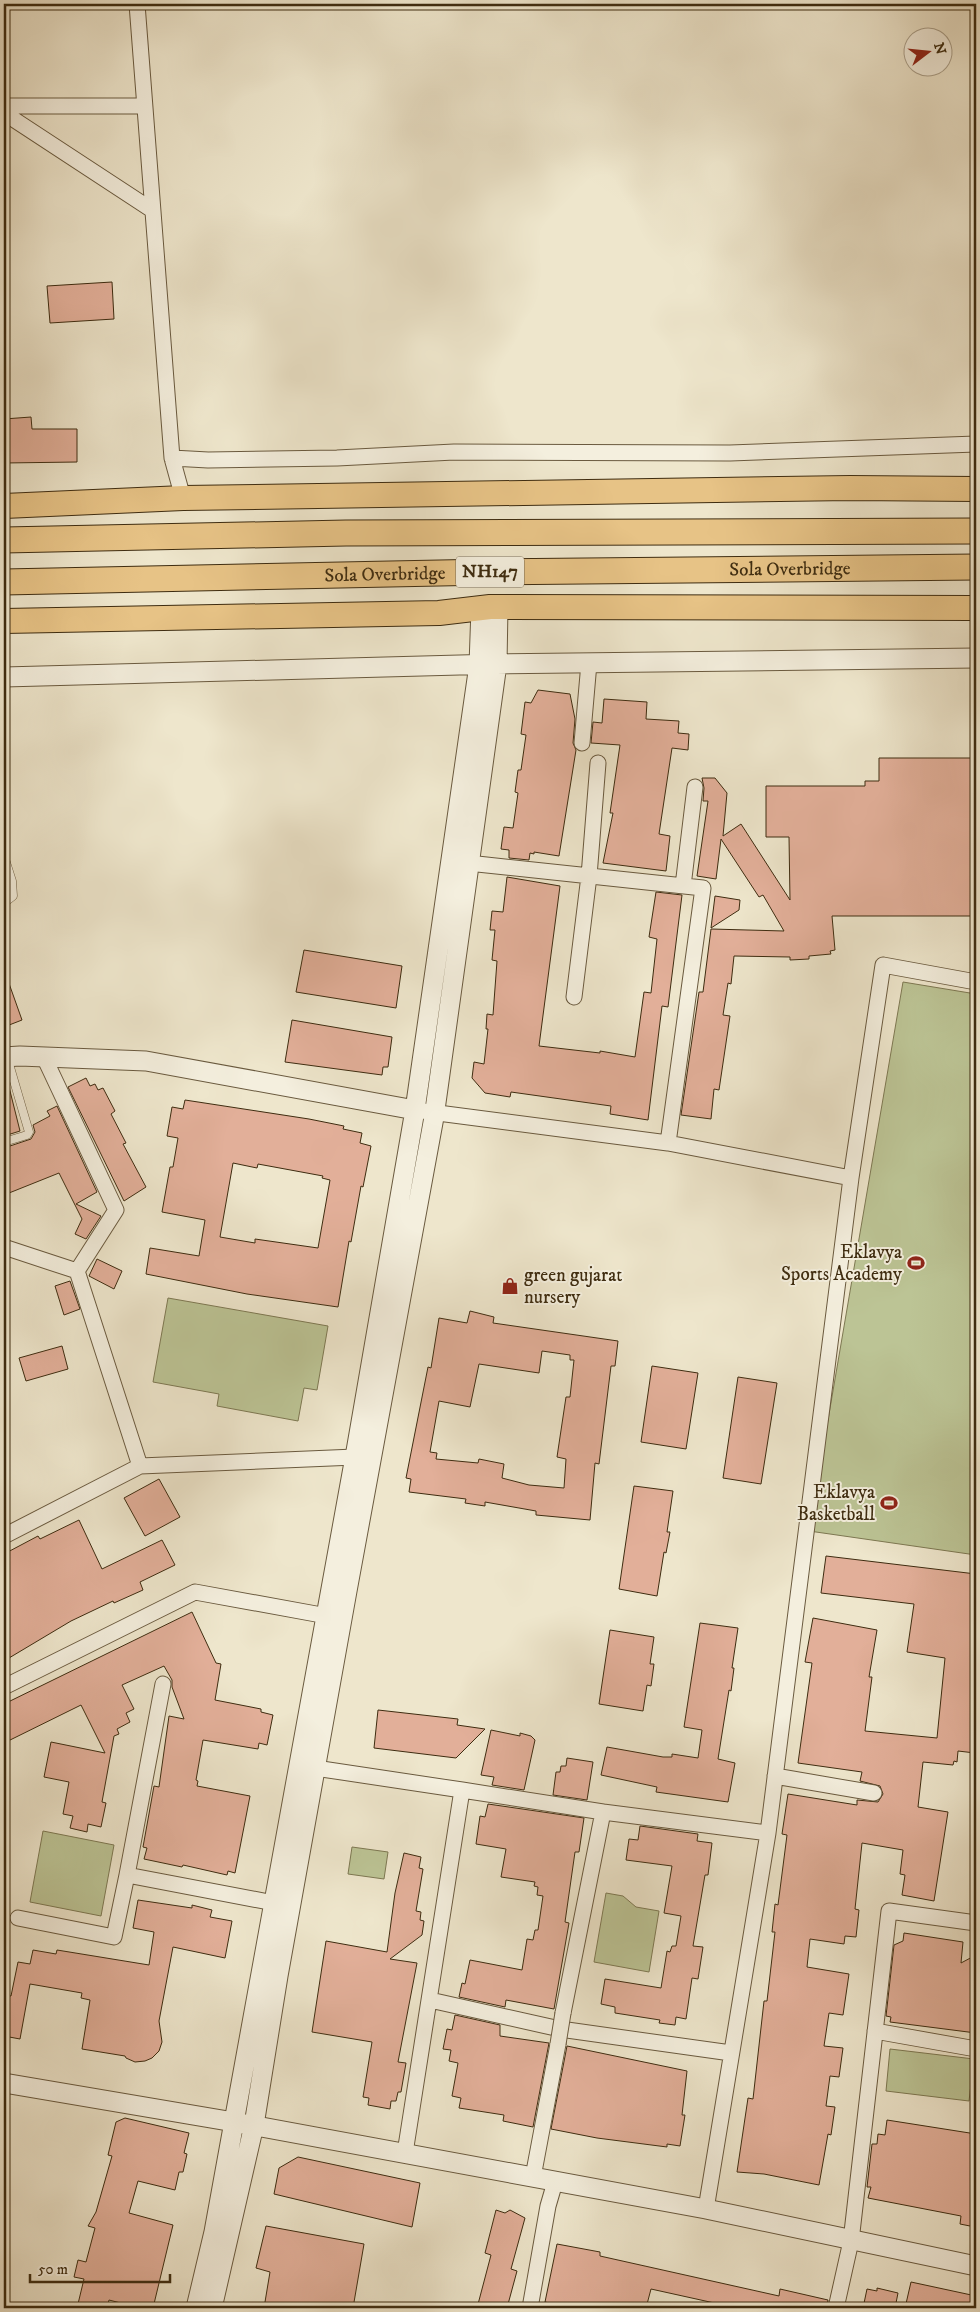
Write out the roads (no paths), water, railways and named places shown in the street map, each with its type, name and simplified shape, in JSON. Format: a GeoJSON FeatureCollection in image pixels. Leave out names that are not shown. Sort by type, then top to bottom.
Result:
{"type":"FeatureCollection","features":[{"type":"Feature","properties":{"kind":"highway","name":"Sola Overbridge"},"geometry":{"type":"LineString","coordinates":[[4,540],[356,533],[976,531]]}},
{"type":"Feature","properties":{"kind":"highway","name":"Sola Overbridge"},"geometry":{"type":"LineString","coordinates":[[4,582],[479,572],[976,567]]}},
{"type":"Feature","properties":{"kind":"main road"},"geometry":{"type":"LineString","coordinates":[[4,506],[183,498],[850,488],[976,489]]}},
{"type":"Feature","properties":{"kind":"main road"},"geometry":{"type":"LineString","coordinates":[[4,621],[439,613],[490,608],[976,608]]}},
{"type":"Feature","properties":{"kind":"street"},"geometry":{"type":"LineString","coordinates":[[137,4],[172,458],[183,498]]}},
{"type":"Feature","properties":{"kind":"street"},"geometry":{"type":"LineString","coordinates":[[4,106],[144,106]]}},
{"type":"Feature","properties":{"kind":"street"},"geometry":{"type":"LineString","coordinates":[[4,113],[152,210]]}},
{"type":"Feature","properties":{"kind":"street"},"geometry":{"type":"LineString","coordinates":[[172,458],[208,460],[327,459],[454,452],[730,453],[976,444]]}},
{"type":"Feature","properties":{"kind":"street"},"geometry":{"type":"LineString","coordinates":[[212,2308],[254,2125],[316,1768],[435,1111],[468,864],[488,664],[490,608]]}},
{"type":"Feature","properties":{"kind":"street"},"geometry":{"type":"LineString","coordinates":[[4,677],[488,664],[976,658]]}},
{"type":"Feature","properties":{"kind":"street"},"geometry":{"type":"LineString","coordinates":[[582,743],[589,663]]}},
{"type":"Feature","properties":{"kind":"street"},"geometry":{"type":"LineString","coordinates":[[196,2308],[214,2232],[356,1457],[488,664]]}},
{"type":"Feature","properties":{"kind":"street"},"geometry":{"type":"LineString","coordinates":[[574,997],[589,876],[598,763]]}},
{"type":"Feature","properties":{"kind":"street"},"geometry":{"type":"LineString","coordinates":[[683,886],[695,787]]}},
{"type":"Feature","properties":{"kind":"street"},"geometry":{"type":"LineString","coordinates":[[468,864],[703,888],[668,1143]]}},
{"type":"Feature","properties":{"kind":"street"},"geometry":{"type":"LineString","coordinates":[[706,2209],[768,1833],[851,1178],[883,965],[976,982]]}},
{"type":"Feature","properties":{"kind":"street"},"geometry":{"type":"LineString","coordinates":[[44,1056],[116,1210],[77,1271]]}},
{"type":"Feature","properties":{"kind":"street"},"geometry":{"type":"LineString","coordinates":[[5,1057],[44,1056],[146,1061],[415,1110],[435,1111],[668,1143],[851,1178]]}},
{"type":"Feature","properties":{"kind":"street"},"geometry":{"type":"LineString","coordinates":[[4,1246],[77,1271]]}},
{"type":"Feature","properties":{"kind":"street"},"geometry":{"type":"LineString","coordinates":[[77,1271],[140,1466]]}},
{"type":"Feature","properties":{"kind":"street"},"geometry":{"type":"LineString","coordinates":[[4,1536],[140,1466],[356,1457]]}},
{"type":"Feature","properties":{"kind":"street"},"geometry":{"type":"LineString","coordinates":[[4,1687],[195,1592],[327,1616]]}},
{"type":"Feature","properties":{"kind":"street"},"geometry":{"type":"LineString","coordinates":[[18,1918],[114,1937],[163,1684]]}},
{"type":"Feature","properties":{"kind":"street"},"geometry":{"type":"LineString","coordinates":[[316,1768],[603,1812],[768,1833]]}},
{"type":"Feature","properties":{"kind":"street"},"geometry":{"type":"LineString","coordinates":[[775,1776],[874,1793]]}},
{"type":"Feature","properties":{"kind":"street"},"geometry":{"type":"LineString","coordinates":[[405,2153],[462,1790]]}},
{"type":"Feature","properties":{"kind":"street"},"geometry":{"type":"LineString","coordinates":[[533,2177],[603,1812]]}},
{"type":"Feature","properties":{"kind":"street"},"geometry":{"type":"LineString","coordinates":[[127,1875],[274,1903]]}},
{"type":"Feature","properties":{"kind":"street"},"geometry":{"type":"LineString","coordinates":[[836,2308],[851,2241],[889,1911],[976,1923]]}},
{"type":"Feature","properties":{"kind":"street"},"geometry":{"type":"LineString","coordinates":[[430,2000],[560,2028],[732,2053]]}},
{"type":"Feature","properties":{"kind":"street"},"geometry":{"type":"LineString","coordinates":[[875,2031],[976,2049]]}},
{"type":"Feature","properties":{"kind":"street"},"geometry":{"type":"LineString","coordinates":[[4,2083],[254,2125],[706,2209],[976,2266]]}},
{"type":"Feature","properties":{"kind":"street"},"geometry":{"type":"LineString","coordinates":[[530,2308],[554,2182]]}},
{"type":"Feature","properties":{"kind":"lane"},"geometry":{"type":"LineString","coordinates":[[4,856],[12,882],[13,896],[4,903]]}},
{"type":"Feature","properties":{"kind":"lane"},"geometry":{"type":"LineString","coordinates":[[4,1142],[27,1135],[29,1132],[5,1057]]}},
{"type":"Feature","properties":{"kind":"place","name":"Eklavya Sports Academy"},"geometry":{"type":"Point","coordinates":[916,1263]}},
{"type":"Feature","properties":{"kind":"place","name":"green gujarat nursery"},"geometry":{"type":"Point","coordinates":[510,1286]}},
{"type":"Feature","properties":{"kind":"place","name":"Eklavya Basketball"},"geometry":{"type":"Point","coordinates":[889,1503]}}]}
